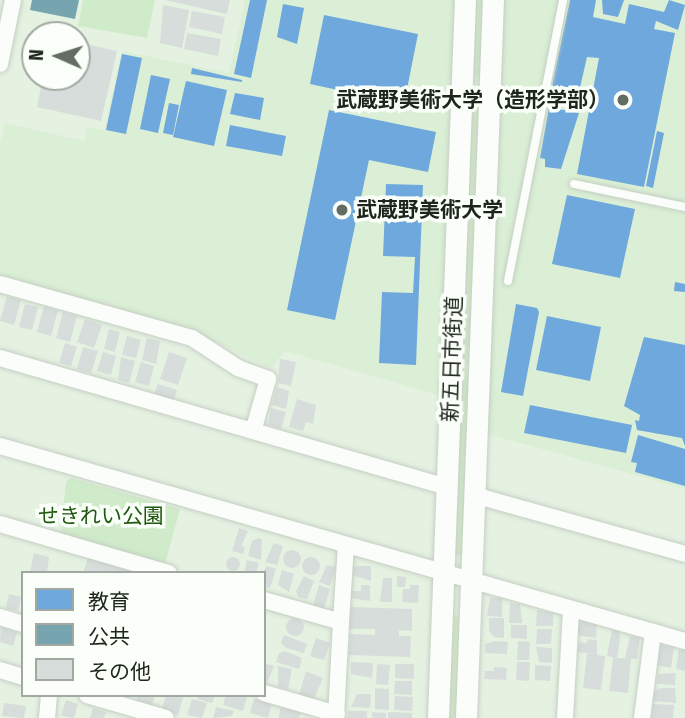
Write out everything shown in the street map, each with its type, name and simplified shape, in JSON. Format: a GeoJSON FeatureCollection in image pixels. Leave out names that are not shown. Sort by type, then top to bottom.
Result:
{"type":"FeatureCollection","features":[{"type":"Feature","properties":{"kind":"street"},"geometry":{"type":"LineString","coordinates":[[0,64],[13,0]]}},
{"type":"Feature","properties":{"kind":"street","name":"新五日市街道"},"geometry":{"type":"LineString","coordinates":[[438,718],[466,0]]}},
{"type":"Feature","properties":{"kind":"street","name":"新五日市街道"},"geometry":{"type":"LineString","coordinates":[[466,718],[493,0]]}},
{"type":"Feature","properties":{"kind":"street"},"geometry":{"type":"LineString","coordinates":[[0,284],[192,338],[238,369],[268,379],[254,428]]}},
{"type":"Feature","properties":{"kind":"street"},"geometry":{"type":"LineString","coordinates":[[0,358],[254,428],[446,487]]}},
{"type":"Feature","properties":{"kind":"street"},"geometry":{"type":"LineString","coordinates":[[451,378],[467,371],[478,376]]}},
{"type":"Feature","properties":{"kind":"street"},"geometry":{"type":"LineString","coordinates":[[0,446],[685,641]]}},
{"type":"Feature","properties":{"kind":"street"},"geometry":{"type":"LineString","coordinates":[[474,495],[685,554]]}},
{"type":"Feature","properties":{"kind":"street"},"geometry":{"type":"LineString","coordinates":[[0,524],[162,571]]}},
{"type":"Feature","properties":{"kind":"street"},"geometry":{"type":"LineString","coordinates":[[266,695],[337,716],[346,545]]}},
{"type":"Feature","properties":{"kind":"street"},"geometry":{"type":"LineString","coordinates":[[266,601],[341,622]]}},
{"type":"Feature","properties":{"kind":"street"},"geometry":{"type":"LineString","coordinates":[[565,718],[571,609]]}},
{"type":"Feature","properties":{"kind":"street"},"geometry":{"type":"LineString","coordinates":[[0,617],[21,623]]}},
{"type":"Feature","properties":{"kind":"street"},"geometry":{"type":"LineString","coordinates":[[642,718],[653,632]]}},
{"type":"Feature","properties":{"kind":"street"},"geometry":{"type":"LineString","coordinates":[[0,670],[21,676]]}},
{"type":"Feature","properties":{"kind":"street"},"geometry":{"type":"LineString","coordinates":[[47,718],[49,697]]}},
{"type":"Feature","properties":{"kind":"street"},"geometry":{"type":"LineString","coordinates":[[94,697],[166,718]]}},
{"type":"Feature","properties":{"kind":"lane"},"geometry":{"type":"LineString","coordinates":[[508,281],[563,0]]}},
{"type":"Feature","properties":{"kind":"lane"},"geometry":{"type":"LineString","coordinates":[[574,184],[685,206]]}},
{"type":"Feature","properties":{"kind":"shaded area","name":"武蔵野美術大学"},"geometry":{"type":"Polygon","coordinates":[[[245,0],[685,0],[685,489],[463,427],[463,402],[285,351],[271,368],[195,332],[0,276],[0,144],[5,123],[84,141],[87,127],[104,130],[122,51],[229,73],[245,0]]]}},
{"type":"Feature","properties":{"kind":"green space"},"geometry":{"type":"Polygon","coordinates":[[[83,0],[155,0],[147,38],[91,28],[91,21],[79,21],[83,0]]]}},
{"type":"Feature","properties":{"kind":"green space"},"geometry":{"type":"Polygon","coordinates":[[[471,0],[486,0],[483,77],[468,74],[471,0]]]}},
{"type":"Feature","properties":{"kind":"green space"},"geometry":{"type":"Polygon","coordinates":[[[467,86],[483,90],[473,363],[457,362],[467,86]]]}},
{"type":"Feature","properties":{"kind":"green space"},"geometry":{"type":"Polygon","coordinates":[[[460,377],[470,378],[465,555],[450,555],[460,377]]]}},
{"type":"Feature","properties":{"kind":"green space","name":"せきれい公園"},"geometry":{"type":"Polygon","coordinates":[[[71,478],[180,509],[165,564],[65,536],[61,531],[66,482],[71,478]]]}},
{"type":"Feature","properties":{"kind":"green space"},"geometry":{"type":"Polygon","coordinates":[[[448,615],[463,616],[459,718],[444,718],[448,615]]]}},
{"type":"Feature","properties":{"kind":"building: 教育"},"geometry":{"type":"Polygon","coordinates":[[[250,0],[267,0],[251,78],[234,74],[250,0]]]}},
{"type":"Feature","properties":{"kind":"building: 教育"},"geometry":{"type":"Polygon","coordinates":[[[570,0],[596,0],[593,17],[625,24],[629,4],[664,12],[669,0],[685,5],[678,30],[656,21],[654,29],[675,33],[644,187],[577,174],[599,58],[587,57],[579,92],[552,86],[570,0]]]}},
{"type":"Feature","properties":{"kind":"building: 教育"},"geometry":{"type":"Polygon","coordinates":[[[602,0],[624,0],[618,17],[603,14],[602,0]]]}},
{"type":"Feature","properties":{"kind":"building: 教育"},"geometry":{"type":"Polygon","coordinates":[[[283,4],[304,8],[297,44],[277,37],[283,4]]]}},
{"type":"Feature","properties":{"kind":"building: 教育"},"geometry":{"type":"Polygon","coordinates":[[[324,15],[418,34],[404,104],[310,84],[324,15]]]}},
{"type":"Feature","properties":{"kind":"building: 教育"},"geometry":{"type":"Polygon","coordinates":[[[122,54],[142,58],[126,134],[106,130],[122,54]]]}},
{"type":"Feature","properties":{"kind":"building: 教育"},"geometry":{"type":"Polygon","coordinates":[[[192,68],[242,80],[242,82],[191,74],[192,68]]]}},
{"type":"Feature","properties":{"kind":"building: 教育"},"geometry":{"type":"Polygon","coordinates":[[[151,75],[170,79],[158,133],[140,129],[151,75]]]}},
{"type":"Feature","properties":{"kind":"building: 教育"},"geometry":{"type":"Polygon","coordinates":[[[186,81],[227,90],[214,146],[173,137],[186,81]]]}},
{"type":"Feature","properties":{"kind":"building: 教育"},"geometry":{"type":"Polygon","coordinates":[[[235,93],[264,98],[260,120],[230,114],[235,93]]]}},
{"type":"Feature","properties":{"kind":"building: 教育"},"geometry":{"type":"Polygon","coordinates":[[[169,103],[179,105],[173,135],[163,133],[169,103]]]}},
{"type":"Feature","properties":{"kind":"building: 教育"},"geometry":{"type":"Polygon","coordinates":[[[549,107],[579,113],[561,169],[545,167],[545,159],[540,158],[549,107]]]}},
{"type":"Feature","properties":{"kind":"building: 教育"},"geometry":{"type":"Polygon","coordinates":[[[329,110],[436,132],[428,172],[369,160],[335,320],[287,310],[329,110]]]}},
{"type":"Feature","properties":{"kind":"building: 教育"},"geometry":{"type":"Polygon","coordinates":[[[230,125],[286,136],[282,156],[226,146],[230,125]]]}},
{"type":"Feature","properties":{"kind":"building: 教育"},"geometry":{"type":"Polygon","coordinates":[[[657,131],[664,133],[653,188],[646,186],[657,131]]]}},
{"type":"Feature","properties":{"kind":"building: 教育"},"geometry":{"type":"Polygon","coordinates":[[[386,184],[423,185],[416,365],[379,363],[382,292],[413,293],[415,257],[383,256],[386,184]]]}},
{"type":"Feature","properties":{"kind":"building: 教育"},"geometry":{"type":"Polygon","coordinates":[[[567,195],[635,209],[620,278],[552,264],[567,195]]]}},
{"type":"Feature","properties":{"kind":"building: 教育"},"geometry":{"type":"Polygon","coordinates":[[[675,282],[685,284],[685,292],[674,291],[675,282]]]}},
{"type":"Feature","properties":{"kind":"building: 教育"},"geometry":{"type":"Polygon","coordinates":[[[516,304],[537,308],[539,312],[523,396],[501,392],[516,304]]]}},
{"type":"Feature","properties":{"kind":"building: 教育"},"geometry":{"type":"Polygon","coordinates":[[[547,316],[601,327],[590,381],[536,370],[547,316]]]}},
{"type":"Feature","properties":{"kind":"building: 教育"},"geometry":{"type":"Polygon","coordinates":[[[644,337],[685,345],[685,446],[682,438],[637,430],[635,420],[639,421],[640,415],[624,406],[644,337]]]}},
{"type":"Feature","properties":{"kind":"building: 教育"},"geometry":{"type":"Polygon","coordinates":[[[530,405],[632,425],[626,453],[524,433],[530,405]]]}},
{"type":"Feature","properties":{"kind":"building: 教育"},"geometry":{"type":"Polygon","coordinates":[[[638,435],[685,449],[685,486],[635,472],[637,463],[631,462],[638,435]]]}},
{"type":"Feature","properties":{"kind":"building: 公共"},"geometry":{"type":"Polygon","coordinates":[[[32,0],[79,0],[75,19],[30,10],[32,0]]]}},
{"type":"Feature","properties":{"kind":"building: その他"},"geometry":{"type":"Polygon","coordinates":[[[165,0],[230,0],[227,14],[165,0]]]}},
{"type":"Feature","properties":{"kind":"building: その他"},"geometry":{"type":"Polygon","coordinates":[[[163,5],[189,10],[182,48],[160,43],[163,5]]]}},
{"type":"Feature","properties":{"kind":"building: その他"},"geometry":{"type":"Polygon","coordinates":[[[192,11],[225,17],[222,34],[189,27],[192,11]]]}},
{"type":"Feature","properties":{"kind":"building: その他"},"geometry":{"type":"Polygon","coordinates":[[[187,33],[221,39],[218,56],[184,49],[187,33]]]}},
{"type":"Feature","properties":{"kind":"building: その他"},"geometry":{"type":"Polygon","coordinates":[[[91,45],[117,51],[101,121],[37,107],[40,91],[91,91],[91,45]]]}},
{"type":"Feature","properties":{"kind":"building: その他"},"geometry":{"type":"Polygon","coordinates":[[[7,296],[21,300],[14,325],[0,321],[7,296]]]}},
{"type":"Feature","properties":{"kind":"building: その他"},"geometry":{"type":"Polygon","coordinates":[[[25,304],[38,307],[32,330],[19,327],[25,304]]]}},
{"type":"Feature","properties":{"kind":"building: その他"},"geometry":{"type":"Polygon","coordinates":[[[44,306],[58,310],[51,336],[37,332],[44,306]]]}},
{"type":"Feature","properties":{"kind":"building: その他"},"geometry":{"type":"Polygon","coordinates":[[[63,312],[77,316],[70,342],[56,338],[63,312]]]}},
{"type":"Feature","properties":{"kind":"building: その他"},"geometry":{"type":"Polygon","coordinates":[[[85,319],[102,325],[94,348],[77,342],[85,319]]]}},
{"type":"Feature","properties":{"kind":"building: その他"},"geometry":{"type":"Polygon","coordinates":[[[109,329],[120,332],[115,352],[104,349],[109,329]]]}},
{"type":"Feature","properties":{"kind":"building: その他"},"geometry":{"type":"Polygon","coordinates":[[[127,336],[141,340],[136,358],[122,355],[127,336]]]}},
{"type":"Feature","properties":{"kind":"building: その他"},"geometry":{"type":"Polygon","coordinates":[[[147,338],[160,341],[156,364],[142,360],[147,338]]]}},
{"type":"Feature","properties":{"kind":"building: その他"},"geometry":{"type":"Polygon","coordinates":[[[65,343],[77,347],[71,366],[59,363],[65,343]]]}},
{"type":"Feature","properties":{"kind":"building: その他"},"geometry":{"type":"Polygon","coordinates":[[[83,347],[98,351],[91,373],[77,369],[83,347]]]}},
{"type":"Feature","properties":{"kind":"building: その他"},"geometry":{"type":"Polygon","coordinates":[[[103,352],[116,356],[111,375],[97,371],[103,352]]]}},
{"type":"Feature","properties":{"kind":"building: その他"},"geometry":{"type":"Polygon","coordinates":[[[169,352],[187,358],[178,385],[160,379],[169,352]]]}},
{"type":"Feature","properties":{"kind":"building: その他"},"geometry":{"type":"Polygon","coordinates":[[[121,357],[135,361],[129,383],[118,380],[121,357]]]}},
{"type":"Feature","properties":{"kind":"building: その他"},"geometry":{"type":"Polygon","coordinates":[[[280,359],[296,362],[291,386],[278,383],[280,359]]]}},
{"type":"Feature","properties":{"kind":"building: その他"},"geometry":{"type":"Polygon","coordinates":[[[141,362],[154,366],[149,386],[135,382],[141,362]]]}},
{"type":"Feature","properties":{"kind":"building: その他"},"geometry":{"type":"Polygon","coordinates":[[[158,384],[177,390],[174,400],[154,394],[158,384]]]}},
{"type":"Feature","properties":{"kind":"building: その他"},"geometry":{"type":"Polygon","coordinates":[[[277,387],[289,391],[286,409],[272,405],[277,387]]]}},
{"type":"Feature","properties":{"kind":"building: その他"},"geometry":{"type":"Polygon","coordinates":[[[297,399],[316,405],[313,424],[306,422],[303,431],[289,427],[297,399]]]}},
{"type":"Feature","properties":{"kind":"building: その他"},"geometry":{"type":"Polygon","coordinates":[[[271,408],[286,412],[281,429],[268,425],[271,408]]]}},
{"type":"Feature","properties":{"kind":"building: その他"},"geometry":{"type":"Polygon","coordinates":[[[239,528],[248,531],[241,546],[245,547],[243,554],[232,551],[239,528]]]}},
{"type":"Feature","properties":{"kind":"building: その他"},"geometry":{"type":"Polygon","coordinates":[[[262,539],[261,560],[248,556],[252,541],[262,539]]]}},
{"type":"Feature","properties":{"kind":"building: その他"},"geometry":{"type":"Polygon","coordinates":[[[274,543],[283,546],[277,565],[265,562],[274,543]]]}},
{"type":"Feature","properties":{"kind":"building: その他"},"geometry":{"type":"Polygon","coordinates":[[[288,550],[296,550],[301,559],[299,566],[288,568],[283,563],[283,555],[288,550]]]}},
{"type":"Feature","properties":{"kind":"building: その他"},"geometry":{"type":"Polygon","coordinates":[[[34,553],[49,557],[47,571],[30,571],[34,553]]]}},
{"type":"Feature","properties":{"kind":"building: その他"},"geometry":{"type":"Polygon","coordinates":[[[230,557],[236,557],[240,564],[236,571],[230,571],[226,567],[226,561],[230,557]]]}},
{"type":"Feature","properties":{"kind":"building: その他"},"geometry":{"type":"Polygon","coordinates":[[[311,557],[317,560],[320,566],[317,572],[311,575],[305,572],[302,566],[305,560],[311,557]]]}},
{"type":"Feature","properties":{"kind":"building: その他"},"geometry":{"type":"Polygon","coordinates":[[[88,558],[134,571],[84,571],[88,558]]]}},
{"type":"Feature","properties":{"kind":"building: その他"},"geometry":{"type":"Polygon","coordinates":[[[247,560],[259,563],[257,571],[244,571],[247,560]]]}},
{"type":"Feature","properties":{"kind":"building: その他"},"geometry":{"type":"Polygon","coordinates":[[[327,565],[336,567],[330,586],[319,582],[327,565]]]}},
{"type":"Feature","properties":{"kind":"building: その他"},"geometry":{"type":"Polygon","coordinates":[[[267,566],[276,569],[270,588],[266,587],[266,571],[263,571],[267,566]]]}},
{"type":"Feature","properties":{"kind":"building: その他"},"geometry":{"type":"Polygon","coordinates":[[[352,566],[371,566],[371,581],[352,575],[352,566]]]}},
{"type":"Feature","properties":{"kind":"building: その他"},"geometry":{"type":"Polygon","coordinates":[[[282,570],[294,574],[289,592],[278,585],[282,570]]]}},
{"type":"Feature","properties":{"kind":"building: その他"},"geometry":{"type":"Polygon","coordinates":[[[304,576],[314,581],[307,599],[298,597],[296,591],[304,576]]]}},
{"type":"Feature","properties":{"kind":"building: その他"},"geometry":{"type":"Polygon","coordinates":[[[397,576],[406,577],[405,587],[397,587],[397,576]]]}},
{"type":"Feature","properties":{"kind":"building: その他"},"geometry":{"type":"Polygon","coordinates":[[[383,578],[392,578],[392,602],[380,602],[383,578]]]}},
{"type":"Feature","properties":{"kind":"building: その他"},"geometry":{"type":"Polygon","coordinates":[[[319,585],[330,589],[324,609],[313,605],[319,585]]]}},
{"type":"Feature","properties":{"kind":"building: その他"},"geometry":{"type":"Polygon","coordinates":[[[361,585],[370,585],[370,601],[351,598],[351,591],[361,591],[361,585]]]}},
{"type":"Feature","properties":{"kind":"building: その他"},"geometry":{"type":"Polygon","coordinates":[[[410,585],[419,585],[418,603],[402,602],[403,589],[410,589],[410,585]]]}},
{"type":"Feature","properties":{"kind":"building: その他"},"geometry":{"type":"Polygon","coordinates":[[[9,594],[21,597],[18,611],[6,608],[9,594]]]}},
{"type":"Feature","properties":{"kind":"building: その他"},"geometry":{"type":"Polygon","coordinates":[[[490,598],[502,598],[502,617],[487,616],[490,598]]]}},
{"type":"Feature","properties":{"kind":"building: その他"},"geometry":{"type":"Polygon","coordinates":[[[510,603],[520,604],[522,623],[509,623],[510,603]]]}},
{"type":"Feature","properties":{"kind":"building: その他"},"geometry":{"type":"Polygon","coordinates":[[[350,607],[412,609],[412,631],[399,630],[399,636],[411,636],[410,657],[349,655],[350,634],[375,635],[375,629],[349,629],[350,607]]]}},
{"type":"Feature","properties":{"kind":"building: その他"},"geometry":{"type":"Polygon","coordinates":[[[537,610],[553,613],[553,626],[536,626],[537,610]]]}},
{"type":"Feature","properties":{"kind":"building: その他"},"geometry":{"type":"Polygon","coordinates":[[[291,618],[299,618],[304,627],[302,634],[291,636],[286,631],[286,623],[291,618]]]}},
{"type":"Feature","properties":{"kind":"building: その他"},"geometry":{"type":"Polygon","coordinates":[[[489,618],[504,618],[504,638],[494,637],[489,631],[489,618]]]}},
{"type":"Feature","properties":{"kind":"building: その他"},"geometry":{"type":"Polygon","coordinates":[[[580,621],[597,624],[596,638],[576,635],[580,621]]]}},
{"type":"Feature","properties":{"kind":"building: その他"},"geometry":{"type":"Polygon","coordinates":[[[1,624],[17,633],[13,646],[0,642],[1,624]]]}},
{"type":"Feature","properties":{"kind":"building: その他"},"geometry":{"type":"Polygon","coordinates":[[[511,625],[527,625],[527,639],[511,638],[511,625]]]}},
{"type":"Feature","properties":{"kind":"building: その他"},"geometry":{"type":"Polygon","coordinates":[[[537,629],[552,629],[551,644],[536,644],[537,629]]]}},
{"type":"Feature","properties":{"kind":"building: その他"},"geometry":{"type":"Polygon","coordinates":[[[612,630],[619,631],[617,658],[625,658],[630,636],[640,638],[637,659],[631,659],[628,693],[609,691],[613,657],[607,656],[612,630]]]}},
{"type":"Feature","properties":{"kind":"building: その他"},"geometry":{"type":"Polygon","coordinates":[[[284,635],[307,644],[304,653],[286,648],[281,643],[284,635]]]}},
{"type":"Feature","properties":{"kind":"building: その他"},"geometry":{"type":"Polygon","coordinates":[[[316,638],[330,643],[324,660],[310,656],[316,638]]]}},
{"type":"Feature","properties":{"kind":"building: その他"},"geometry":{"type":"Polygon","coordinates":[[[587,639],[597,640],[597,655],[605,656],[601,690],[583,688],[587,654],[594,654],[577,652],[579,642],[587,643],[587,639]]]}},
{"type":"Feature","properties":{"kind":"building: その他"},"geometry":{"type":"Polygon","coordinates":[[[495,641],[508,642],[507,654],[485,653],[485,644],[495,641]]]}},
{"type":"Feature","properties":{"kind":"building: その他"},"geometry":{"type":"Polygon","coordinates":[[[518,641],[530,642],[529,660],[517,660],[518,641]]]}},
{"type":"Feature","properties":{"kind":"building: その他"},"geometry":{"type":"Polygon","coordinates":[[[660,645],[674,647],[671,668],[657,665],[660,645]]]}},
{"type":"Feature","properties":{"kind":"building: その他"},"geometry":{"type":"Polygon","coordinates":[[[536,647],[552,648],[552,663],[539,662],[536,647]]]}},
{"type":"Feature","properties":{"kind":"building: その他"},"geometry":{"type":"Polygon","coordinates":[[[679,650],[685,650],[685,671],[676,669],[679,650]]]}},
{"type":"Feature","properties":{"kind":"building: その他"},"geometry":{"type":"Polygon","coordinates":[[[285,651],[302,658],[299,669],[276,662],[279,653],[285,651]]]}},
{"type":"Feature","properties":{"kind":"building: その他"},"geometry":{"type":"Polygon","coordinates":[[[351,662],[373,663],[372,678],[351,674],[351,662]]]}},
{"type":"Feature","properties":{"kind":"building: その他"},"geometry":{"type":"Polygon","coordinates":[[[517,662],[530,662],[529,681],[516,680],[517,662]]]}},
{"type":"Feature","properties":{"kind":"building: その他"},"geometry":{"type":"Polygon","coordinates":[[[266,664],[274,666],[266,686],[266,664]]]}},
{"type":"Feature","properties":{"kind":"building: その他"},"geometry":{"type":"Polygon","coordinates":[[[377,664],[390,665],[388,685],[376,684],[377,664]]]}},
{"type":"Feature","properties":{"kind":"building: その他"},"geometry":{"type":"Polygon","coordinates":[[[395,664],[414,664],[414,679],[395,678],[395,664]]]}},
{"type":"Feature","properties":{"kind":"building: その他"},"geometry":{"type":"Polygon","coordinates":[[[535,665],[551,666],[550,681],[535,680],[535,665]]]}},
{"type":"Feature","properties":{"kind":"building: その他"},"geometry":{"type":"Polygon","coordinates":[[[278,666],[292,669],[288,689],[278,687],[278,666]]]}},
{"type":"Feature","properties":{"kind":"building: その他"},"geometry":{"type":"Polygon","coordinates":[[[494,667],[507,668],[506,680],[484,679],[485,671],[494,671],[494,667]]]}},
{"type":"Feature","properties":{"kind":"building: その他"},"geometry":{"type":"Polygon","coordinates":[[[306,671],[323,678],[314,699],[299,695],[306,671]]]}},
{"type":"Feature","properties":{"kind":"building: その他"},"geometry":{"type":"Polygon","coordinates":[[[676,673],[675,685],[657,684],[658,674],[676,673]]]}},
{"type":"Feature","properties":{"kind":"building: その他"},"geometry":{"type":"Polygon","coordinates":[[[395,681],[412,681],[412,695],[394,694],[395,681]]]}},
{"type":"Feature","properties":{"kind":"building: その他"},"geometry":{"type":"Polygon","coordinates":[[[375,688],[389,689],[389,710],[375,709],[375,688]]]}},
{"type":"Feature","properties":{"kind":"building: その他"},"geometry":{"type":"Polygon","coordinates":[[[675,688],[676,703],[653,701],[654,691],[675,688]]]}},
{"type":"Feature","properties":{"kind":"building: その他"},"geometry":{"type":"Polygon","coordinates":[[[357,694],[371,694],[370,708],[351,707],[357,694]]]}},
{"type":"Feature","properties":{"kind":"building: その他"},"geometry":{"type":"Polygon","coordinates":[[[395,696],[413,697],[412,711],[394,710],[395,696]]]}},
{"type":"Feature","properties":{"kind":"building: その他"},"geometry":{"type":"Polygon","coordinates":[[[138,697],[154,697],[152,706],[137,701],[138,697]]]}},
{"type":"Feature","properties":{"kind":"building: その他"},"geometry":{"type":"Polygon","coordinates":[[[165,697],[183,697],[178,715],[162,710],[165,697]]]}},
{"type":"Feature","properties":{"kind":"building: その他"},"geometry":{"type":"Polygon","coordinates":[[[198,697],[214,697],[212,703],[198,697]]]}},
{"type":"Feature","properties":{"kind":"building: その他"},"geometry":{"type":"Polygon","coordinates":[[[225,697],[247,697],[243,711],[223,705],[225,697]]]}},
{"type":"Feature","properties":{"kind":"building: その他"},"geometry":{"type":"Polygon","coordinates":[[[192,699],[207,703],[202,718],[187,715],[192,699]]]}},
{"type":"Feature","properties":{"kind":"building: その他"},"geometry":{"type":"Polygon","coordinates":[[[254,699],[272,704],[268,718],[250,713],[254,699]]]}},
{"type":"Feature","properties":{"kind":"building: その他"},"geometry":{"type":"Polygon","coordinates":[[[66,700],[78,704],[74,718],[61,716],[66,700]]]}},
{"type":"Feature","properties":{"kind":"building: その他"},"geometry":{"type":"Polygon","coordinates":[[[4,703],[26,706],[24,718],[2,716],[4,703]]]}},
{"type":"Feature","properties":{"kind":"building: その他"},"geometry":{"type":"Polygon","coordinates":[[[653,704],[674,705],[673,718],[652,718],[653,704]]]}},
{"type":"Feature","properties":{"kind":"building: その他"},"geometry":{"type":"Polygon","coordinates":[[[216,707],[234,711],[232,716],[213,718],[216,707]]]}},
{"type":"Feature","properties":{"kind":"building: その他"},"geometry":{"type":"Polygon","coordinates":[[[280,707],[300,712],[299,718],[279,718],[280,707]]]}},
{"type":"Feature","properties":{"kind":"building: その他"},"geometry":{"type":"Polygon","coordinates":[[[93,708],[106,712],[104,718],[90,718],[93,708]]]}},
{"type":"Feature","properties":{"kind":"building: その他"},"geometry":{"type":"Polygon","coordinates":[[[348,711],[367,711],[367,718],[348,718],[348,711]]]}},
{"type":"Feature","properties":{"kind":"building: その他"},"geometry":{"type":"Polygon","coordinates":[[[372,712],[386,713],[386,718],[372,718],[372,712]]]}},
{"type":"Feature","properties":{"kind":"building: その他"},"geometry":{"type":"Polygon","coordinates":[[[388,712],[412,713],[412,718],[388,718],[388,712]]]}},
{"type":"Feature","properties":{"kind":"place","name":"武蔵野美術大学（造形学部）"},"geometry":{"type":"Point","coordinates":[623,100]}},
{"type":"Feature","properties":{"kind":"place","name":"武蔵野美術大学"},"geometry":{"type":"Point","coordinates":[342,210]}}]}
